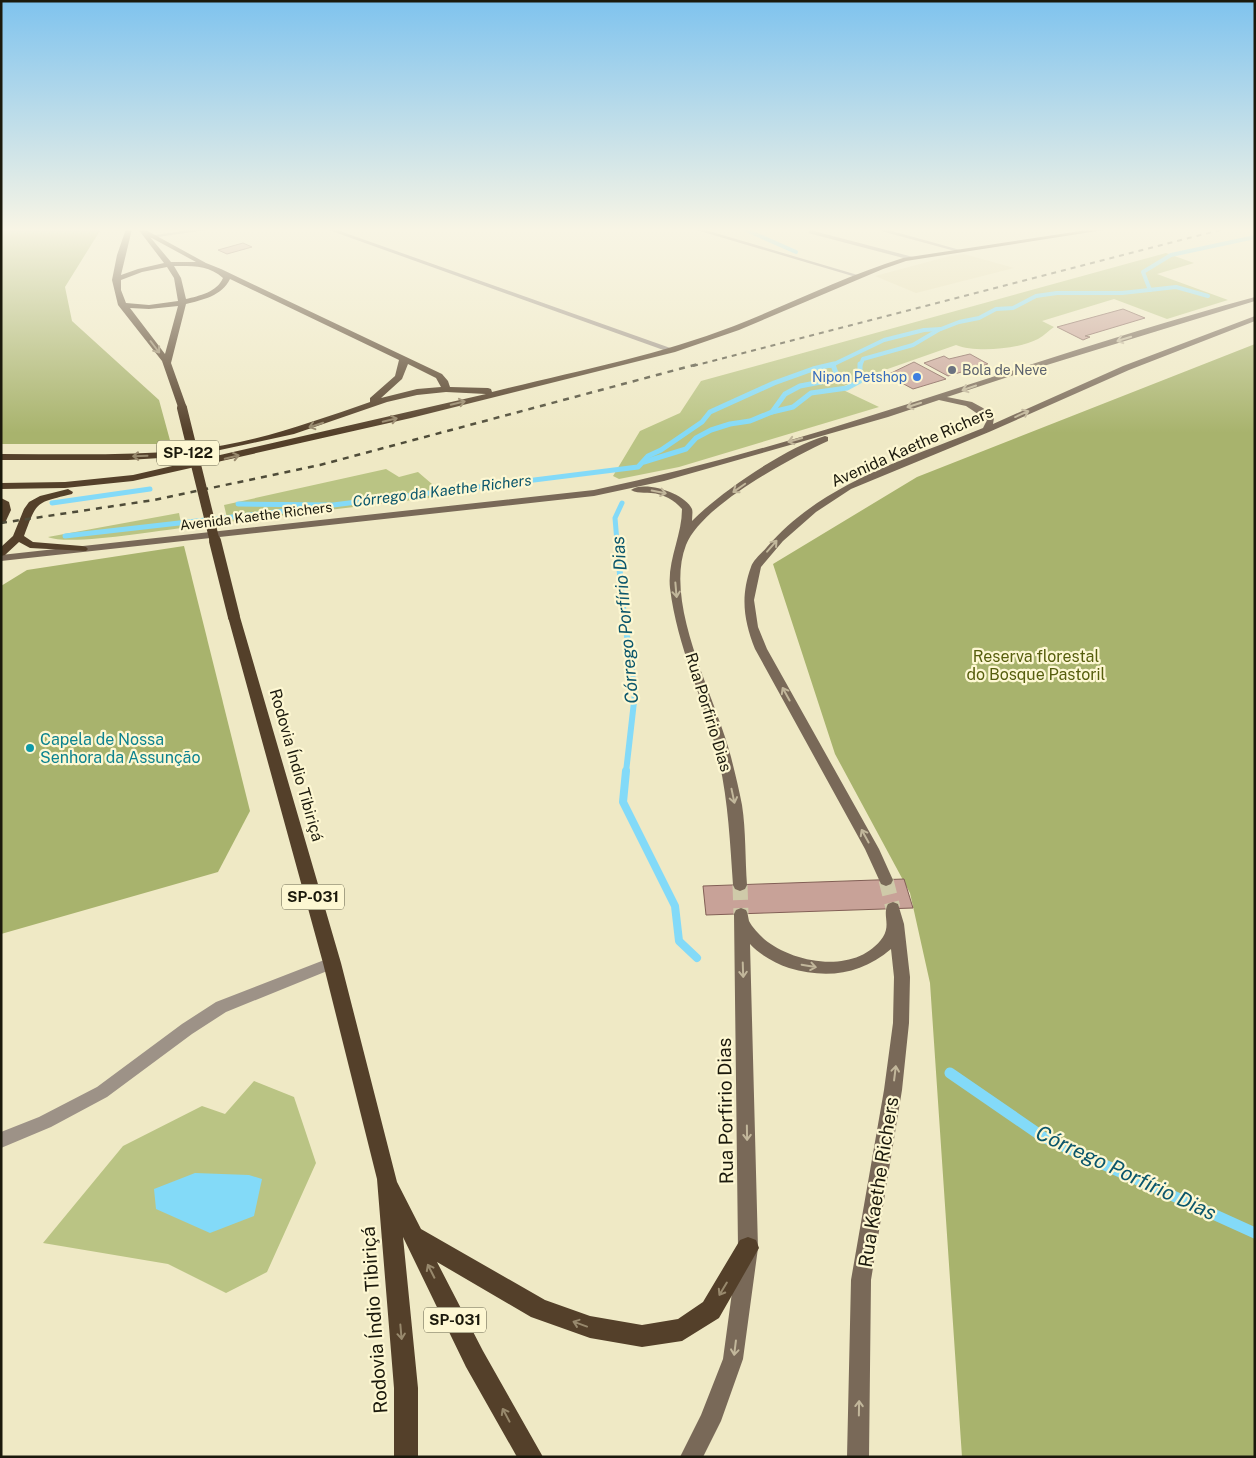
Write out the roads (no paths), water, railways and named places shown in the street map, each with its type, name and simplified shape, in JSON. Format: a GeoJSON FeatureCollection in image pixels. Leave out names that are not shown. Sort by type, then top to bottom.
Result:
{"type":"FeatureCollection","features":[{"type":"Feature","properties":{"kind":"highway","name":"Rodovia Índio Tibiriçá"},"geometry":{"type":"LineString","coordinates":[[120,297],[122,304],[167,363],[182,408],[234,617],[332,963],[387,1179],[406,1388],[406,1457]]}},
{"type":"Feature","properties":{"kind":"highway"},"geometry":{"type":"LineString","coordinates":[[157,306],[174,297]]}},
{"type":"Feature","properties":{"kind":"highway"},"geometry":{"type":"LineString","coordinates":[[167,363],[181,315],[183,297]]}},
{"type":"Feature","properties":{"kind":"highway"},"geometry":{"type":"LineString","coordinates":[[122,304],[157,306],[200,297]]}},
{"type":"Feature","properties":{"kind":"highway"},"geometry":{"type":"LineString","coordinates":[[181,315],[189,305],[206,297]]}},
{"type":"Feature","properties":{"kind":"highway"},"geometry":{"type":"LineString","coordinates":[[275,297],[439,376],[444,381],[446,389]]}},
{"type":"Feature","properties":{"kind":"highway"},"geometry":{"type":"LineString","coordinates":[[411,415],[672,350],[736,328],[809,297]]}},
{"type":"Feature","properties":{"kind":"highway"},"geometry":{"type":"LineString","coordinates":[[362,408],[401,376],[404,365],[403,358]]}},
{"type":"Feature","properties":{"kind":"highway"},"geometry":{"type":"LineString","coordinates":[[411,415],[436,399],[446,389],[484,391],[526,386]]}},
{"type":"Feature","properties":{"kind":"highway","name":"SP-122"},"geometry":{"type":"LineString","coordinates":[[4,457],[128,457],[192,453],[230,447],[291,432],[400,396],[446,389]]}},
{"type":"Feature","properties":{"kind":"highway"},"geometry":{"type":"LineString","coordinates":[[400,396],[415,398],[420,403],[411,415]]}},
{"type":"Feature","properties":{"kind":"highway","name":"SP-122"},"geometry":{"type":"LineString","coordinates":[[1,486],[66,485],[133,478],[411,415]]}},
{"type":"Feature","properties":{"kind":"highway"},"geometry":{"type":"LineString","coordinates":[[1,553],[18,537],[29,509],[38,500],[55,494],[133,478]]}},
{"type":"Feature","properties":{"kind":"highway"},"geometry":{"type":"LineString","coordinates":[[1,501],[5,504],[6,510],[1,521]]}},
{"type":"Feature","properties":{"kind":"highway"},"geometry":{"type":"LineString","coordinates":[[18,537],[30,545],[82,549]]}},
{"type":"Feature","properties":{"kind":"highway","name":"Rodovia Índio Tibiriçá"},"geometry":{"type":"LineString","coordinates":[[387,1179],[413,1236],[472,1353],[531,1457]]}},
{"type":"Feature","properties":{"kind":"highway"},"geometry":{"type":"LineString","coordinates":[[413,1236],[539,1309],[590,1327],[642,1336],[682,1330],[711,1310],[748,1248]]}},
{"type":"Feature","properties":{"kind":"main road","name":"Avenida Kaethe Richers"},"geometry":{"type":"LineString","coordinates":[[1,558],[594,493],[661,479],[937,399],[1011,373],[1255,299]]}},
{"type":"Feature","properties":{"kind":"main road","name":"Avenida Kaethe Richers"},"geometry":{"type":"LineString","coordinates":[[886,880],[872,849],[761,649],[752,627],[749,600],[756,566],[779,539],[813,510],[848,487],[986,430],[1126,368],[1255,318]]}},
{"type":"Feature","properties":{"kind":"main road"},"geometry":{"type":"LineString","coordinates":[[937,399],[968,402],[978,408],[990,420],[986,430]]}},
{"type":"Feature","properties":{"kind":"main road","name":"Avenida Kaethe Richers"},"geometry":{"type":"LineString","coordinates":[[683,542],[694,524],[706,511],[759,474],[819,441],[892,412]]}},
{"type":"Feature","properties":{"kind":"main road"},"geometry":{"type":"LineString","coordinates":[[594,493],[647,490],[674,496],[687,509],[687,523],[683,542]]}},
{"type":"Feature","properties":{"kind":"main road","name":"Rua Porfirio Dias"},"geometry":{"type":"LineString","coordinates":[[683,542],[676,566],[674,585],[680,620],[724,755],[735,806],[740,885]]}},
{"type":"Feature","properties":{"kind":"main road","name":"Rua Porfirio Dias"},"geometry":{"type":"LineString","coordinates":[[691,1457],[710,1421],[733,1359],[748,1248],[741,918],[758,942],[781,958],[810,967],[840,968],[866,960],[886,944],[895,916]]}},
{"type":"Feature","properties":{"kind":"main road","name":"Rua Kaethe Richers"},"geometry":{"type":"LineString","coordinates":[[858,1457],[861,1280],[893,1090],[901,1023],[902,977],[895,916]]}},
{"type":"Feature","properties":{"kind":"street"},"geometry":{"type":"LineString","coordinates":[[522,297],[672,350]]}},
{"type":"Feature","properties":{"kind":"lane"},"geometry":{"type":"LineString","coordinates":[[1,1140],[45,1122],[94,1096],[221,1007],[332,963]]}},
{"type":"Feature","properties":{"kind":"water"},"geometry":{"type":"Polygon","coordinates":[[[195,1173],[249,1175],[262,1179],[254,1216],[210,1233],[156,1209],[154,1189],[195,1173]]]}},
{"type":"Feature","properties":{"kind":"waterway","name":"Córrego da Kaethe Richers"},"geometry":{"type":"LineString","coordinates":[[940,329],[959,322],[979,318],[996,309],[1013,308],[1034,297]]}},
{"type":"Feature","properties":{"kind":"waterway","name":"Córrego da Kaethe Richers"},"geometry":{"type":"LineString","coordinates":[[830,366],[884,340],[924,330],[940,329]]}},
{"type":"Feature","properties":{"kind":"waterway","name":"Córrego da Kaethe Richers"},"geometry":{"type":"LineString","coordinates":[[860,366],[863,359],[913,345],[940,329]]}},
{"type":"Feature","properties":{"kind":"waterway","name":"Córrego da Kaethe Richers"},"geometry":{"type":"LineString","coordinates":[[238,504],[333,505],[638,467],[648,456],[661,450],[702,422],[710,412],[774,383],[813,369],[834,364]]}},
{"type":"Feature","properties":{"kind":"waterway","name":"Córrego da Kaethe Richers"},"geometry":{"type":"LineString","coordinates":[[772,412],[785,394],[800,386],[826,381],[836,373],[833,365]]}},
{"type":"Feature","properties":{"kind":"waterway","name":"Córrego da Kaethe Richers"},"geometry":{"type":"LineString","coordinates":[[772,412],[793,407],[811,393],[847,388],[860,381],[860,366]]}},
{"type":"Feature","properties":{"kind":"waterway","name":"Córrego da Kaethe Richers"},"geometry":{"type":"LineString","coordinates":[[644,462],[686,449],[696,438],[711,430],[730,424],[750,421],[772,412]]}},
{"type":"Feature","properties":{"kind":"waterway","name":"Córrego da Kaethe Richers"},"geometry":{"type":"LineString","coordinates":[[52,503],[150,489]]}},
{"type":"Feature","properties":{"kind":"waterway","name":"Córrego Porfírio Dias"},"geometry":{"type":"LineString","coordinates":[[617,542],[615,518],[622,503]]}},
{"type":"Feature","properties":{"kind":"waterway"},"geometry":{"type":"LineString","coordinates":[[65,536],[310,508]]}},
{"type":"Feature","properties":{"kind":"waterway","name":"Córrego Porfírio Dias"},"geometry":{"type":"LineString","coordinates":[[617,541],[623,607],[635,693],[626,772]]}},
{"type":"Feature","properties":{"kind":"waterway","name":"Córrego Porfírio Dias"},"geometry":{"type":"LineString","coordinates":[[626,771],[623,802],[675,906],[679,941],[697,958]]}},
{"type":"Feature","properties":{"kind":"waterway","name":"Córrego Porfírio Dias"},"geometry":{"type":"LineString","coordinates":[[950,1073],[1043,1137],[1255,1233]]}},
{"type":"Feature","properties":{"kind":"tunnel"},"geometry":{"type":"LineString","coordinates":[[886,880],[893,908]]}},
{"type":"Feature","properties":{"kind":"tunnel"},"geometry":{"type":"LineString","coordinates":[[740,885],[741,914]]}},
{"type":"Feature","properties":{"kind":"railway"},"geometry":{"type":"LineString","coordinates":[[693,366],[960,297]]}},
{"type":"Feature","properties":{"kind":"railway"},"geometry":{"type":"LineString","coordinates":[[1,523],[154,500],[320,465],[698,364]]}},
{"type":"Feature","properties":{"kind":"place","name":"Bola de Neve"},"geometry":{"type":"Point","coordinates":[952,370]}},
{"type":"Feature","properties":{"kind":"place","name":"Nipon Petshop"},"geometry":{"type":"Point","coordinates":[917,377]}},
{"type":"Feature","properties":{"kind":"place","name":"Capela de Nossa Senhora da Assunção"},"geometry":{"type":"Point","coordinates":[30,748]}},
{"type":"Feature","properties":{"kind":"park label","name":"Reserva florestal do Bosque Pastoril"},"geometry":{"type":"Point","coordinates":[1036,665]}}]}
